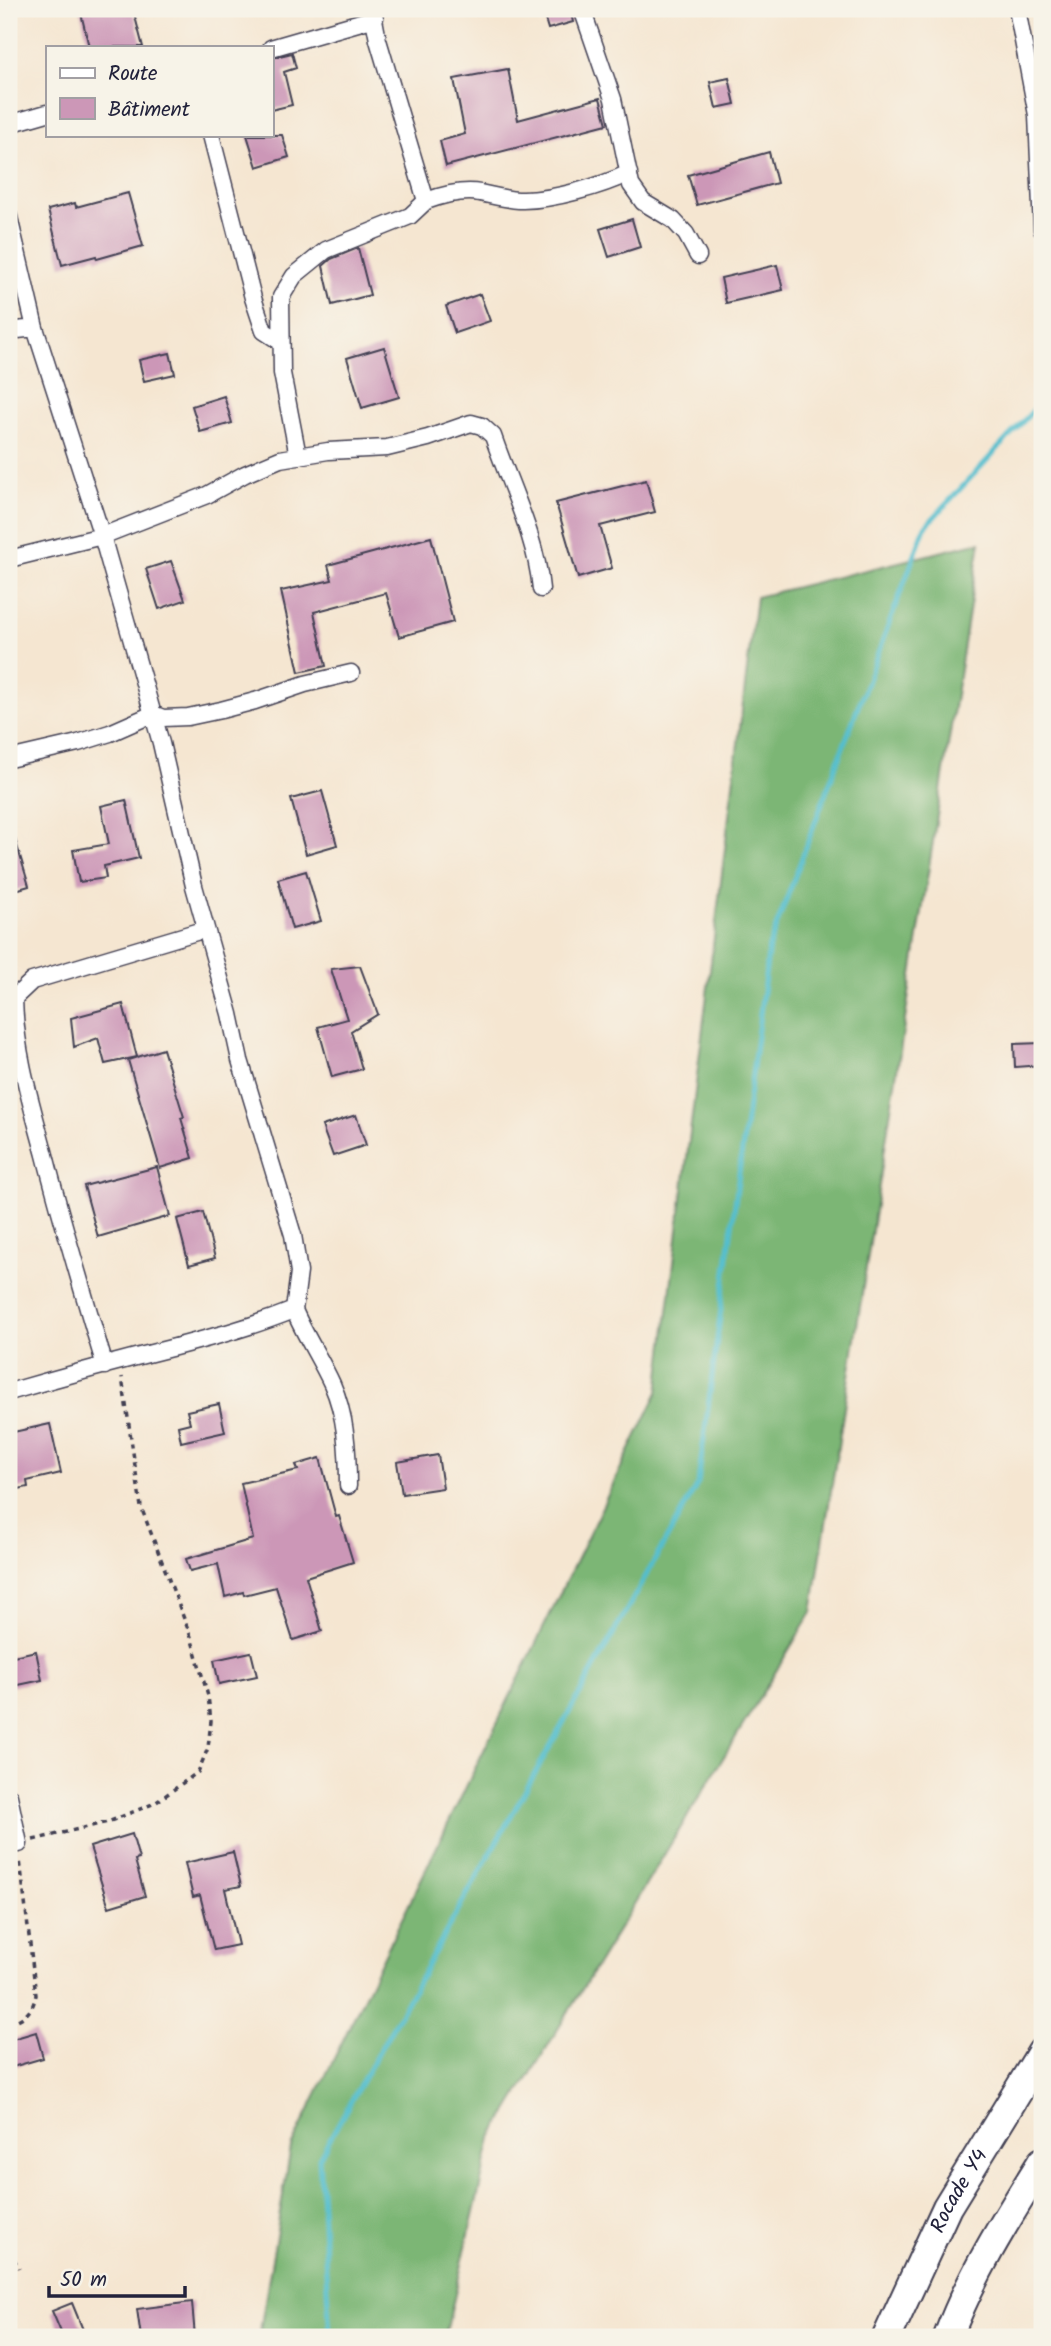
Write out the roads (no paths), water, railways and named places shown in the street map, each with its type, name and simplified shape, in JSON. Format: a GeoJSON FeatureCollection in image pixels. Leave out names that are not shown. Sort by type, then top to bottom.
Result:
{"type":"FeatureCollection","features":[{"type":"Feature","properties":{"kind":"highway","name":"Rocade Y4"},"geometry":{"type":"LineString","coordinates":[[887,2337],[947,2207],[1042,2052]]}},
{"type":"Feature","properties":{"kind":"highway"},"geometry":{"type":"LineString","coordinates":[[948,2337],[996,2236],[1042,2162]]}},
{"type":"Feature","properties":{"kind":"street"},"geometry":{"type":"LineString","coordinates":[[582,9],[613,99],[631,185],[643,202],[673,219],[686,234],[698,256]]}},
{"type":"Feature","properties":{"kind":"street"},"geometry":{"type":"LineString","coordinates":[[1017,9],[1037,115],[1042,230]]}},
{"type":"Feature","properties":{"kind":"street"},"geometry":{"type":"LineString","coordinates":[[273,47],[373,13],[378,40],[426,201]]}},
{"type":"Feature","properties":{"kind":"street"},"geometry":{"type":"LineString","coordinates":[[9,124],[46,113]]}},
{"type":"Feature","properties":{"kind":"street"},"geometry":{"type":"LineString","coordinates":[[211,136],[264,331],[281,342]]}},
{"type":"Feature","properties":{"kind":"street"},"geometry":{"type":"LineString","coordinates":[[298,456],[282,373],[281,342],[281,297],[294,276],[326,250],[410,216],[426,201],[440,196],[471,192],[525,200],[613,181],[629,173]]}},
{"type":"Feature","properties":{"kind":"street"},"geometry":{"type":"LineString","coordinates":[[9,217],[34,328],[102,536],[153,714],[240,1060],[293,1235],[299,1272],[294,1310],[333,1386],[348,1455],[348,1486]]}},
{"type":"Feature","properties":{"kind":"street"},"geometry":{"type":"LineString","coordinates":[[9,331],[34,328]]}},
{"type":"Feature","properties":{"kind":"street"},"geometry":{"type":"LineString","coordinates":[[9,559],[102,536],[207,495],[280,459],[328,451],[387,448],[428,438],[471,423],[482,426],[493,436],[528,530],[540,572],[541,589]]}},
{"type":"Feature","properties":{"kind":"street"},"geometry":{"type":"LineString","coordinates":[[9,759],[78,743],[153,714],[163,718],[188,717],[351,673]]}},
{"type":"Feature","properties":{"kind":"street"},"geometry":{"type":"LineString","coordinates":[[113,1364],[68,1243],[22,1072],[15,1027],[14,998],[32,981],[206,929]]}},
{"type":"Feature","properties":{"kind":"street"},"geometry":{"type":"LineString","coordinates":[[9,1392],[252,1327],[294,1310]]}},
{"type":"Feature","properties":{"kind":"street"},"geometry":{"type":"LineString","coordinates":[[9,1796],[19,1844]]}},
{"type":"Feature","properties":{"kind":"waterway"},"geometry":{"type":"LineString","coordinates":[[330,2337],[319,2158],[698,1483],[769,946],[925,527],[1042,401]]}}]}
